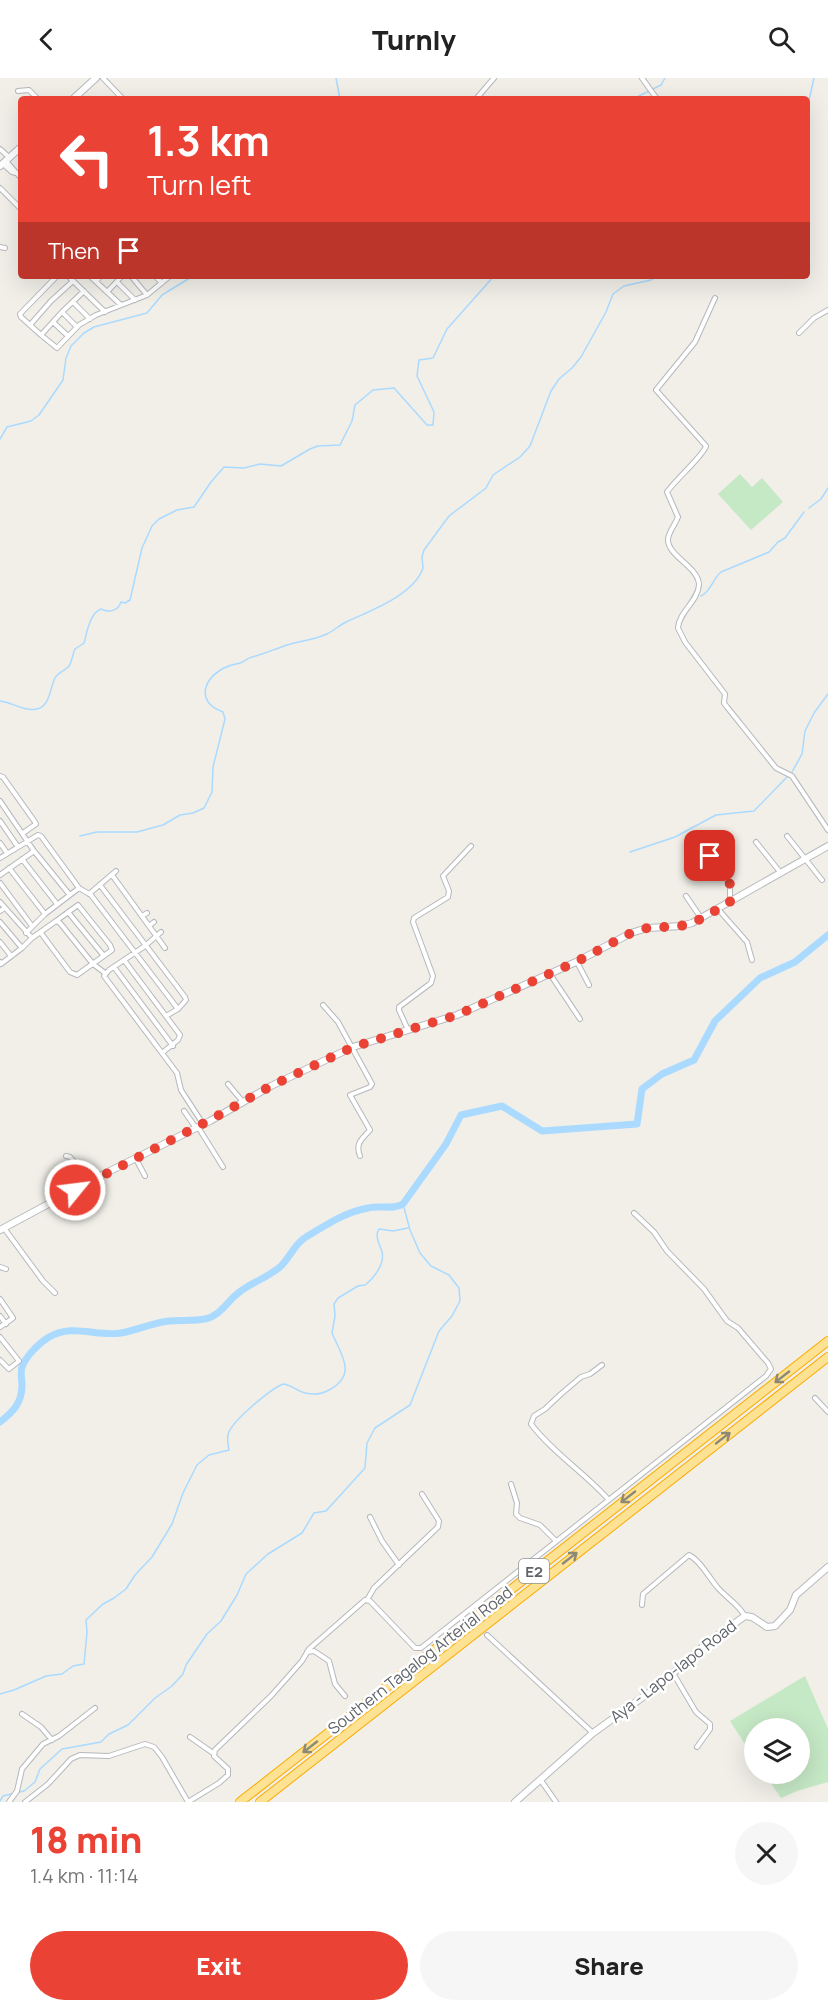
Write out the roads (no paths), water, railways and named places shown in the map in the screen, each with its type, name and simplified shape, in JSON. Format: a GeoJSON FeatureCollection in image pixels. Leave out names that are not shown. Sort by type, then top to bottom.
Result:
{"type":"FeatureCollection","features":[{"type":"Feature","properties":{"kind":"highway","name":"Southern Tagalog Arterial Road"},"geometry":{"type":"LineString","coordinates":[[240,1802],[828,1341]]}},
{"type":"Feature","properties":{"kind":"highway","name":"Southern Tagalog Arterial Road"},"geometry":{"type":"LineString","coordinates":[[260,1802],[828,1357]]}},
{"type":"Feature","properties":{"kind":"street"},"geometry":{"type":"LineString","coordinates":[[76,96],[96,78]]}},
{"type":"Feature","properties":{"kind":"street"},"geometry":{"type":"LineString","coordinates":[[103,78],[120,96]]}},
{"type":"Feature","properties":{"kind":"street"},"geometry":{"type":"LineString","coordinates":[[479,96],[494,78]]}},
{"type":"Feature","properties":{"kind":"street"},"geometry":{"type":"LineString","coordinates":[[643,80],[654,96]]}},
{"type":"Feature","properties":{"kind":"street"},"geometry":{"type":"LineString","coordinates":[[18,91],[29,90],[35,96]]}},
{"type":"Feature","properties":{"kind":"street"},"geometry":{"type":"LineString","coordinates":[[1,150],[5,163],[18,175]]}},
{"type":"Feature","properties":{"kind":"street"},"geometry":{"type":"LineString","coordinates":[[5,163],[18,150]]}},
{"type":"Feature","properties":{"kind":"street"},"geometry":{"type":"LineString","coordinates":[[0,188],[18,206]]}},
{"type":"Feature","properties":{"kind":"street"},"geometry":{"type":"LineString","coordinates":[[54,279],[19,316],[56,348],[77,327],[105,312],[147,295],[167,279]]}},
{"type":"Feature","properties":{"kind":"street"},"geometry":{"type":"LineString","coordinates":[[94,279],[121,305]]}},
{"type":"Feature","properties":{"kind":"street"},"geometry":{"type":"LineString","coordinates":[[107,292],[120,279]]}},
{"type":"Feature","properties":{"kind":"street"},"geometry":{"type":"LineString","coordinates":[[134,279],[147,295]]}},
{"type":"Feature","properties":{"kind":"street"},"geometry":{"type":"LineString","coordinates":[[158,279],[162,283]]}},
{"type":"Feature","properties":{"kind":"street"},"geometry":{"type":"LineString","coordinates":[[30,325],[73,281],[105,312]]}},
{"type":"Feature","properties":{"kind":"street"},"geometry":{"type":"LineString","coordinates":[[117,282],[135,300]]}},
{"type":"Feature","properties":{"kind":"street"},"geometry":{"type":"LineString","coordinates":[[42,335],[84,291]]}},
{"type":"Feature","properties":{"kind":"street"},"geometry":{"type":"LineString","coordinates":[[715,298],[695,342],[656,390],[706,446],[705,451],[693,461],[667,492],[678,517],[668,540],[669,546],[695,574],[699,583],[697,592],[678,628],[685,642],[725,694],[724,704],[776,768],[792,776],[828,830]]}},
{"type":"Feature","properties":{"kind":"street"},"geometry":{"type":"LineString","coordinates":[[73,302],[90,319]]}},
{"type":"Feature","properties":{"kind":"street"},"geometry":{"type":"LineString","coordinates":[[799,333],[814,318],[828,310]]}},
{"type":"Feature","properties":{"kind":"street"},"geometry":{"type":"LineString","coordinates":[[62,312],[77,327]]}},
{"type":"Feature","properties":{"kind":"street"},"geometry":{"type":"LineString","coordinates":[[53,322],[68,336]]}},
{"type":"Feature","properties":{"kind":"street"},"geometry":{"type":"LineString","coordinates":[[0,776],[36,822],[36,825],[23,834]]}},
{"type":"Feature","properties":{"kind":"street"},"geometry":{"type":"LineString","coordinates":[[0,801],[34,851],[69,894]]}},
{"type":"Feature","properties":{"kind":"street"},"geometry":{"type":"LineString","coordinates":[[0,821],[18,847]]}},
{"type":"Feature","properties":{"kind":"street"},"geometry":{"type":"LineString","coordinates":[[0,858],[38,835],[41,836],[79,888],[88,894],[178,1009]]}},
{"type":"Feature","properties":{"kind":"street"},"geometry":{"type":"LineString","coordinates":[[787,836],[822,880]]}},
{"type":"Feature","properties":{"kind":"street"},"geometry":{"type":"LineString","coordinates":[[756,842],[781,873]]}},
{"type":"Feature","properties":{"kind":"street"},"geometry":{"type":"LineString","coordinates":[[0,843],[7,853]]}},
{"type":"Feature","properties":{"kind":"street"},"geometry":{"type":"LineString","coordinates":[[408,1030],[399,1006],[431,983],[433,976],[413,922],[414,918],[448,897],[449,891],[443,876],[471,846]]}},
{"type":"Feature","properties":{"kind":"street"},"geometry":{"type":"LineString","coordinates":[[702,846],[730,884],[730,902]]}},
{"type":"Feature","properties":{"kind":"street"},"geometry":{"type":"LineString","coordinates":[[55,1293],[2,1229],[271,1086],[353,1047],[457,1015],[576,962],[631,933],[647,928],[681,926],[701,919],[828,846]]}},
{"type":"Feature","properties":{"kind":"street"},"geometry":{"type":"LineString","coordinates":[[0,875],[34,851]]}},
{"type":"Feature","properties":{"kind":"street"},"geometry":{"type":"LineString","coordinates":[[22,859],[57,904]]}},
{"type":"Feature","properties":{"kind":"street"},"geometry":{"type":"LineString","coordinates":[[9,868],[45,914]]}},
{"type":"Feature","properties":{"kind":"street"},"geometry":{"type":"LineString","coordinates":[[88,894],[114,873],[165,948]]}},
{"type":"Feature","properties":{"kind":"street"},"geometry":{"type":"LineString","coordinates":[[0,883],[32,926]]}},
{"type":"Feature","properties":{"kind":"street"},"geometry":{"type":"LineString","coordinates":[[100,885],[185,997],[186,1000],[178,1009],[166,1016]]}},
{"type":"Feature","properties":{"kind":"street"},"geometry":{"type":"LineString","coordinates":[[27,933],[45,914],[79,888]]}},
{"type":"Feature","properties":{"kind":"street"},"geometry":{"type":"LineString","coordinates":[[127,895],[131,891]]}},
{"type":"Feature","properties":{"kind":"street"},"geometry":{"type":"LineString","coordinates":[[686,896],[701,919]]}},
{"type":"Feature","properties":{"kind":"street"},"geometry":{"type":"LineString","coordinates":[[0,902],[32,938]]}},
{"type":"Feature","properties":{"kind":"street"},"geometry":{"type":"LineString","coordinates":[[135,906],[140,903]]}},
{"type":"Feature","properties":{"kind":"street"},"geometry":{"type":"LineString","coordinates":[[0,963],[78,905],[112,948],[77,975],[72,974],[41,933]]}},
{"type":"Feature","properties":{"kind":"street"},"geometry":{"type":"LineString","coordinates":[[0,911],[5,908]]}},
{"type":"Feature","properties":{"kind":"street"},"geometry":{"type":"LineString","coordinates":[[718,909],[747,942],[752,960]]}},
{"type":"Feature","properties":{"kind":"street"},"geometry":{"type":"LineString","coordinates":[[68,912],[104,956]]}},
{"type":"Feature","properties":{"kind":"street"},"geometry":{"type":"LineString","coordinates":[[142,916],[147,913]]}},
{"type":"Feature","properties":{"kind":"street"},"geometry":{"type":"LineString","coordinates":[[56,921],[93,964],[105,973],[104,976],[177,1073],[181,1090],[223,1167]]}},
{"type":"Feature","properties":{"kind":"street"},"geometry":{"type":"LineString","coordinates":[[0,922],[22,948]]}},
{"type":"Feature","properties":{"kind":"street"},"geometry":{"type":"LineString","coordinates":[[149,926],[154,922]]}},
{"type":"Feature","properties":{"kind":"street"},"geometry":{"type":"LineString","coordinates":[[105,973],[145,946],[161,932]]}},
{"type":"Feature","properties":{"kind":"street"},"geometry":{"type":"LineString","coordinates":[[0,942],[11,956]]}},
{"type":"Feature","properties":{"kind":"street"},"geometry":{"type":"LineString","coordinates":[[124,960],[180,1035],[173,1046],[162,1053]]}},
{"type":"Feature","properties":{"kind":"street"},"geometry":{"type":"LineString","coordinates":[[576,962],[589,985]]}},
{"type":"Feature","properties":{"kind":"street"},"geometry":{"type":"LineString","coordinates":[[114,967],[173,1046]]}},
{"type":"Feature","properties":{"kind":"street"},"geometry":{"type":"LineString","coordinates":[[550,974],[580,1019]]}},
{"type":"Feature","properties":{"kind":"street"},"geometry":{"type":"LineString","coordinates":[[322,1005],[338,1022],[372,1086],[350,1095],[370,1130],[358,1142],[357,1149],[360,1156]]}},
{"type":"Feature","properties":{"kind":"street"},"geometry":{"type":"LineString","coordinates":[[228,1084],[243,1102]]}},
{"type":"Feature","properties":{"kind":"street"},"geometry":{"type":"LineString","coordinates":[[184,1111],[199,1126]]}},
{"type":"Feature","properties":{"kind":"street"},"geometry":{"type":"LineString","coordinates":[[66,1156],[70,1157],[92,1180]]}},
{"type":"Feature","properties":{"kind":"street"},"geometry":{"type":"LineString","coordinates":[[136,1159],[145,1176]]}},
{"type":"Feature","properties":{"kind":"street"},"geometry":{"type":"LineString","coordinates":[[367,1600],[418,1649],[766,1376],[771,1369],[738,1328],[721,1314],[704,1289],[667,1251],[654,1232],[634,1213]]}},
{"type":"Feature","properties":{"kind":"street"},"geometry":{"type":"LineString","coordinates":[[0,1267],[6,1269]]}},
{"type":"Feature","properties":{"kind":"street"},"geometry":{"type":"LineString","coordinates":[[0,1299],[13,1316],[12,1320],[0,1328]]}},
{"type":"Feature","properties":{"kind":"street"},"geometry":{"type":"LineString","coordinates":[[0,1316],[6,1324]]}},
{"type":"Feature","properties":{"kind":"street"},"geometry":{"type":"LineString","coordinates":[[0,1337],[19,1361],[9,1369],[0,1360]]}},
{"type":"Feature","properties":{"kind":"street"},"geometry":{"type":"LineString","coordinates":[[602,1365],[590,1374],[581,1377],[534,1416],[531,1424],[608,1499]]}},
{"type":"Feature","properties":{"kind":"street"},"geometry":{"type":"LineString","coordinates":[[815,1398],[828,1412]]}},
{"type":"Feature","properties":{"kind":"street"},"geometry":{"type":"LineString","coordinates":[[511,1484],[516,1497],[516,1514],[520,1518],[540,1525],[556,1541]]}},
{"type":"Feature","properties":{"kind":"street"},"geometry":{"type":"LineString","coordinates":[[213,1753],[271,1696],[307,1652],[367,1600],[374,1588],[440,1524],[422,1494]]}},
{"type":"Feature","properties":{"kind":"street"},"geometry":{"type":"LineString","coordinates":[[370,1517],[382,1541],[399,1565]]}},
{"type":"Feature","properties":{"kind":"street"},"geometry":{"type":"LineString","coordinates":[[642,1605],[643,1594],[689,1555],[696,1559],[720,1591],[736,1604],[745,1616]]}},
{"type":"Feature","properties":{"kind":"street","name":"Aya - Lapo-lapo Road"},"geometry":{"type":"LineString","coordinates":[[515,1802],[593,1733],[662,1684],[706,1643],[745,1616],[752,1617],[767,1627],[775,1626],[790,1610],[795,1595],[828,1566]]}},
{"type":"Feature","properties":{"kind":"street"},"geometry":{"type":"LineString","coordinates":[[487,1635],[593,1733]]}},
{"type":"Feature","properties":{"kind":"street"},"geometry":{"type":"LineString","coordinates":[[307,1652],[314,1651],[329,1661],[335,1684],[345,1696]]}},
{"type":"Feature","properties":{"kind":"street"},"geometry":{"type":"LineString","coordinates":[[673,1673],[696,1712],[710,1724],[710,1729],[697,1747]]}},
{"type":"Feature","properties":{"kind":"street"},"geometry":{"type":"LineString","coordinates":[[9,1802],[16,1791],[24,1766],[43,1744],[52,1740],[94,1708]]}},
{"type":"Feature","properties":{"kind":"street"},"geometry":{"type":"LineString","coordinates":[[22,1714],[41,1727],[52,1740]]}},
{"type":"Feature","properties":{"kind":"street"},"geometry":{"type":"LineString","coordinates":[[25,1802],[48,1784],[71,1760],[80,1755],[109,1756],[145,1744],[154,1747],[188,1802],[228,1775],[228,1769],[213,1753],[190,1737]]}},
{"type":"Feature","properties":{"kind":"street"},"geometry":{"type":"LineString","coordinates":[[540,1779],[556,1802]]}},
{"type":"Feature","properties":{"kind":"waterway"},"geometry":{"type":"LineString","coordinates":[[336,78],[339,96]]}},
{"type":"Feature","properties":{"kind":"waterway"},"geometry":{"type":"LineString","coordinates":[[653,89],[661,85],[665,78]]}},
{"type":"Feature","properties":{"kind":"waterway"},"geometry":{"type":"LineString","coordinates":[[810,96],[814,78]]}},
{"type":"Feature","properties":{"kind":"waterway"},"geometry":{"type":"LineString","coordinates":[[639,96],[649,91]]}},
{"type":"Feature","properties":{"kind":"waterway"},"geometry":{"type":"LineString","coordinates":[[0,439],[7,427],[31,421],[39,415],[63,380],[66,358],[71,346],[84,333],[94,327],[147,313],[162,295],[188,279]]}},
{"type":"Feature","properties":{"kind":"waterway"},"geometry":{"type":"LineString","coordinates":[[0,701],[32,710],[45,704],[56,676],[69,666],[75,649],[84,643],[94,614],[101,609],[113,610],[121,602],[125,603],[130,600],[142,548],[152,526],[159,519],[177,510],[194,507],[224,467],[244,468],[260,464],[281,466],[318,446],[340,445],[352,421],[355,405],[373,390],[394,388],[427,425],[433,425],[434,412],[417,376],[419,360],[433,358],[447,329],[491,279]]}},
{"type":"Feature","properties":{"kind":"waterway"},"geometry":{"type":"LineString","coordinates":[[80,836],[97,832],[137,832],[163,825],[180,815],[204,808],[212,792],[213,767],[225,719],[223,712],[215,708],[206,698],[206,686],[215,674],[231,665],[261,654],[327,634],[346,622],[390,601],[411,586],[423,568],[424,550],[449,516],[486,488],[493,475],[520,457],[530,446],[551,391],[559,379],[581,357],[606,312],[613,294],[624,286],[652,279]]}},
{"type":"Feature","properties":{"kind":"waterway"},"geometry":{"type":"LineString","coordinates":[[809,508],[821,499],[828,488]]}},
{"type":"Feature","properties":{"kind":"waterway"},"geometry":{"type":"LineString","coordinates":[[701,596],[721,572],[769,552],[785,538],[804,512]]}},
{"type":"Feature","properties":{"kind":"waterway"},"geometry":{"type":"LineString","coordinates":[[792,772],[802,754],[805,731],[814,713],[828,694]]}},
{"type":"Feature","properties":{"kind":"waterway"},"geometry":{"type":"LineString","coordinates":[[630,852],[675,837],[716,815],[754,811],[788,776]]}},
{"type":"Feature","properties":{"kind":"waterway"},"geometry":{"type":"LineString","coordinates":[[0,1422],[13,1411],[18,1402],[22,1391],[21,1372],[24,1363],[33,1350],[49,1337],[67,1331],[121,1333],[163,1322],[201,1320],[215,1315],[242,1290],[280,1267],[302,1240],[321,1228],[360,1210],[372,1207],[395,1207],[403,1204],[446,1144],[461,1115],[502,1106],[542,1131],[637,1124],[642,1089],[662,1074],[694,1060],[715,1021],[760,978],[795,962],[828,935]]}},
{"type":"Feature","properties":{"kind":"waterway"},"geometry":{"type":"LineString","coordinates":[[0,1801],[3,1796],[24,1791],[35,1782],[40,1769],[62,1749],[101,1742],[109,1734],[128,1725],[155,1698],[172,1686],[183,1674],[186,1665],[207,1634],[221,1621],[237,1595],[246,1574],[268,1554],[302,1533],[314,1513],[326,1511],[365,1468],[367,1443],[375,1428],[410,1405],[439,1331],[452,1316],[460,1301],[459,1288],[449,1275],[431,1266],[420,1253],[410,1230],[403,1204]]}},
{"type":"Feature","properties":{"kind":"waterway"},"geometry":{"type":"LineString","coordinates":[[0,1694],[46,1676],[62,1674],[73,1666],[84,1664],[86,1620],[103,1604],[126,1589],[135,1575],[152,1557],[172,1524],[183,1493],[197,1465],[209,1455],[229,1450],[230,1429],[252,1406],[283,1384],[305,1393],[314,1394],[326,1391],[338,1384],[343,1377],[345,1364],[332,1333],[335,1316],[334,1304],[338,1298],[358,1286],[365,1285],[378,1270],[382,1261],[382,1252],[377,1238],[379,1229],[393,1231],[408,1228]]}}]}
